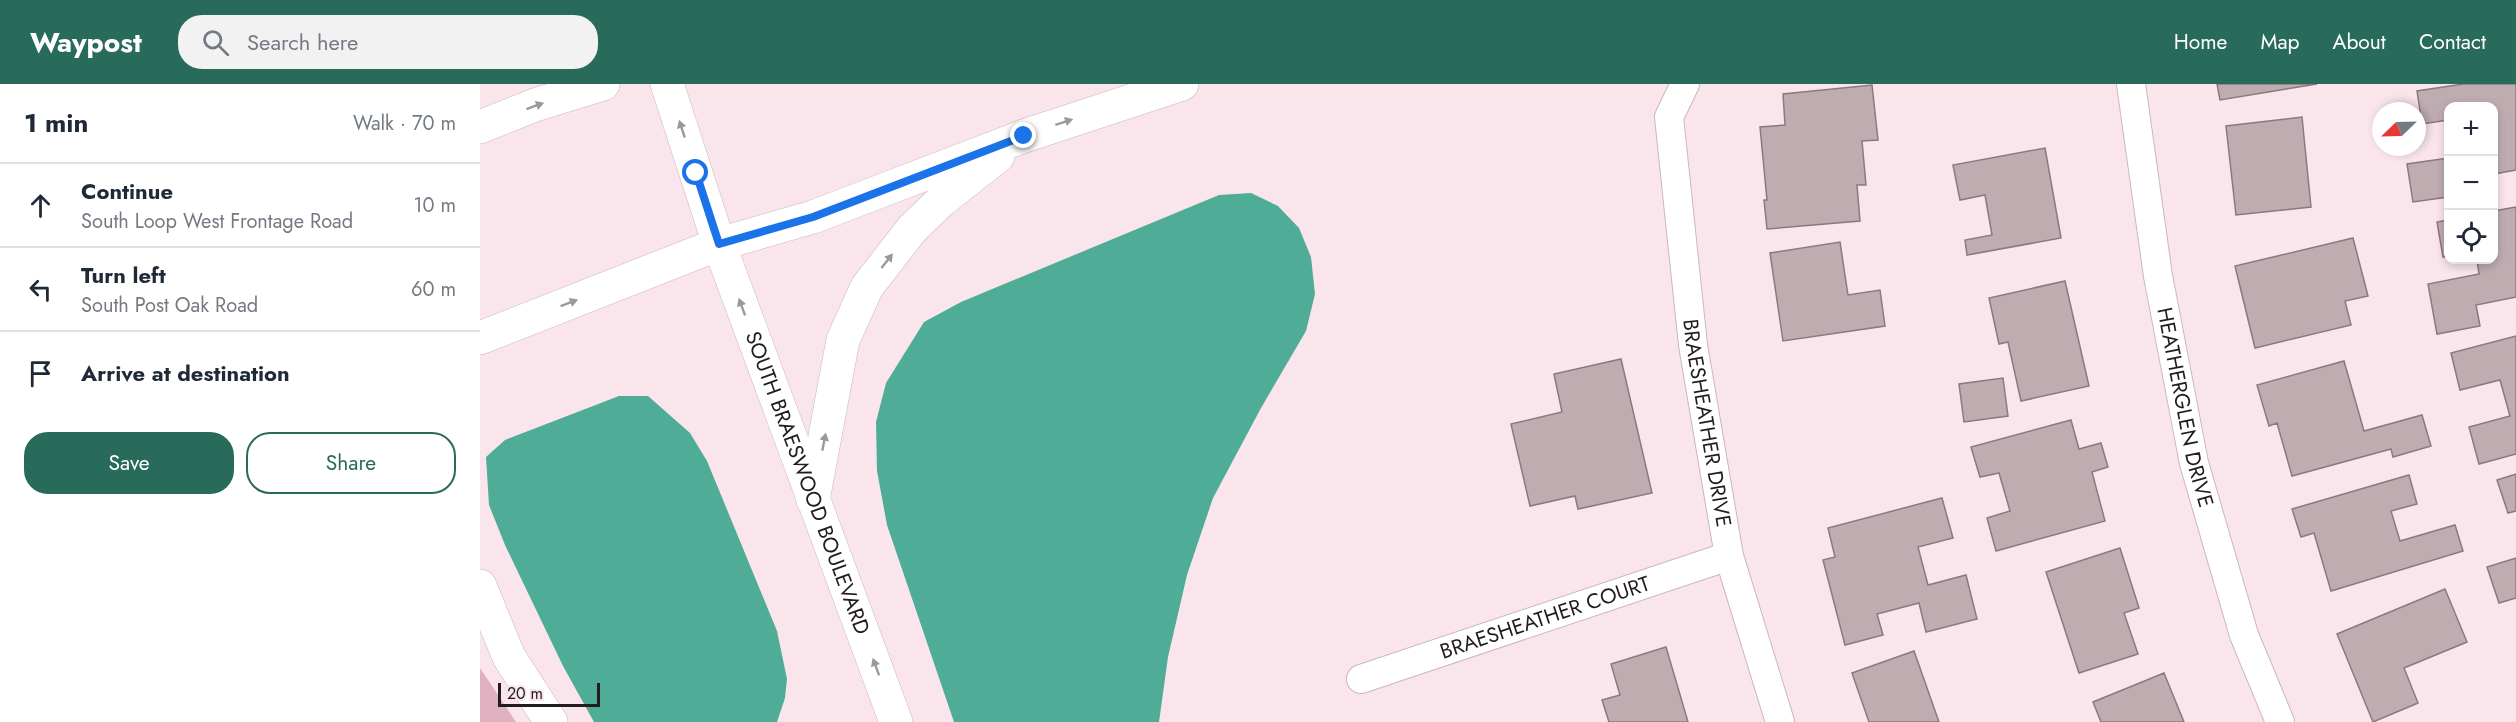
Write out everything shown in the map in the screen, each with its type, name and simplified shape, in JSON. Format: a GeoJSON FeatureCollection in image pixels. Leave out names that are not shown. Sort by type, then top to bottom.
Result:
{"type":"FeatureCollection","features":[{"type":"Feature","properties":{"kind":"main road"},"geometry":{"type":"LineString","coordinates":[[480,127],[536,105],[603,84]]}},
{"type":"Feature","properties":{"kind":"main road","name":"SOUTH BRAESWOOD BOULEVARD"},"geometry":{"type":"LineString","coordinates":[[667,84],[719,244],[896,722]]}},
{"type":"Feature","properties":{"kind":"main road"},"geometry":{"type":"LineString","coordinates":[[480,338],[719,244],[813,217],[1024,136],[1182,84]]}},
{"type":"Feature","properties":{"kind":"main road"},"geometry":{"type":"LineString","coordinates":[[813,500],[843,340],[867,287],[912,229],[941,201],[1024,136]]}},
{"type":"Feature","properties":{"kind":"main road"},"geometry":{"type":"LineString","coordinates":[[480,586],[508,657]]}},
{"type":"Feature","properties":{"kind":"main road"},"geometry":{"type":"LineString","coordinates":[[480,628],[508,657],[550,722]]}},
{"type":"Feature","properties":{"kind":"street","name":"BRAESHEATHER DRIVE"},"geometry":{"type":"LineString","coordinates":[[1685,84],[1669,117],[1693,345],[1729,556],[1779,722]]}},
{"type":"Feature","properties":{"kind":"street","name":"HEATHERGLEN DRIVE"},"geometry":{"type":"LineString","coordinates":[[2131,84],[2158,276],[2194,463],[2244,635],[2280,722]]}},
{"type":"Feature","properties":{"kind":"street","name":"BRAESHEATHER COURT"},"geometry":{"type":"LineString","coordinates":[[1361,679],[1729,556]]}},
{"type":"Feature","properties":{"kind":"shaded area"},"geometry":{"type":"Polygon","coordinates":[[[1251,193],[1278,206],[1299,228],[1311,257],[1315,294],[1306,331],[1261,408],[1213,498],[1187,575],[1168,657],[1159,722],[954,722],[887,525],[877,471],[876,422],[886,383],[924,322],[961,302],[1219,195],[1251,193]]]}},
{"type":"Feature","properties":{"kind":"shaded area"},"geometry":{"type":"Polygon","coordinates":[[[619,396],[648,396],[690,433],[707,461],[777,631],[787,679],[785,698],[777,722],[594,722],[563,666],[505,545],[489,505],[486,457],[505,440],[619,396]]]}},
{"type":"Feature","properties":{"kind":"shaded area"},"geometry":{"type":"Polygon","coordinates":[[[480,668],[516,722],[480,722],[480,668]]]}},
{"type":"Feature","properties":{"kind":"building"},"geometry":{"type":"Polygon","coordinates":[[[2217,84],[2317,84],[2220,100],[2217,84]]]}},
{"type":"Feature","properties":{"kind":"building"},"geometry":{"type":"Polygon","coordinates":[[[2463,84],[2516,84],[2516,170],[2498,173],[2498,102],[2444,102],[2444,121],[2426,123],[2426,102],[2419,102],[2417,91],[2463,84]]]}},
{"type":"Feature","properties":{"kind":"building"},"geometry":{"type":"Polygon","coordinates":[[[1872,85],[1878,140],[1862,141],[1866,185],[1857,185],[1860,221],[1767,229],[1764,200],[1767,200],[1760,127],[1785,125],[1783,94],[1872,85]]]}},
{"type":"Feature","properties":{"kind":"building"},"geometry":{"type":"Polygon","coordinates":[[[2302,117],[2311,207],[2236,215],[2226,126],[2302,117]]]}},
{"type":"Feature","properties":{"kind":"building"},"geometry":{"type":"Polygon","coordinates":[[[2045,148],[2061,238],[1967,255],[1965,240],[1992,235],[1985,195],[1960,200],[1953,165],[2045,148]]]}},
{"type":"Feature","properties":{"kind":"building"},"geometry":{"type":"Polygon","coordinates":[[[2444,159],[2444,198],[2413,202],[2407,164],[2444,159]]]}},
{"type":"Feature","properties":{"kind":"building"},"geometry":{"type":"Polygon","coordinates":[[[2516,207],[2516,297],[2476,305],[2480,326],[2437,334],[2428,284],[2479,274],[2478,264],[2498,264],[2498,210],[2516,207]]]}},
{"type":"Feature","properties":{"kind":"building"},"geometry":{"type":"Polygon","coordinates":[[[2444,221],[2443,257],[2437,222],[2444,221]]]}},
{"type":"Feature","properties":{"kind":"building"},"geometry":{"type":"Polygon","coordinates":[[[2353,238],[2368,296],[2345,301],[2351,325],[2255,348],[2235,266],[2353,238]]]}},
{"type":"Feature","properties":{"kind":"building"},"geometry":{"type":"Polygon","coordinates":[[[1840,242],[1848,295],[1880,290],[1885,326],[1783,341],[1770,253],[1840,242]]]}},
{"type":"Feature","properties":{"kind":"building"},"geometry":{"type":"Polygon","coordinates":[[[2065,281],[2089,386],[2021,401],[2008,342],[1999,344],[1989,298],[2065,281]]]}},
{"type":"Feature","properties":{"kind":"building"},"geometry":{"type":"Polygon","coordinates":[[[2516,336],[2516,454],[2479,464],[2469,427],[2510,416],[2500,380],[2460,390],[2451,353],[2516,336]]]}},
{"type":"Feature","properties":{"kind":"building"},"geometry":{"type":"Polygon","coordinates":[[[1621,359],[1652,493],[1578,509],[1575,496],[1530,506],[1511,424],[1562,412],[1554,374],[1621,359]]]}},
{"type":"Feature","properties":{"kind":"building"},"geometry":{"type":"Polygon","coordinates":[[[2344,361],[2364,431],[2422,415],[2431,446],[2393,457],[2391,449],[2292,476],[2277,423],[2269,426],[2257,385],[2344,361]]]}},
{"type":"Feature","properties":{"kind":"building"},"geometry":{"type":"Polygon","coordinates":[[[2003,378],[2008,416],[1964,422],[1959,384],[2003,378]]]}},
{"type":"Feature","properties":{"kind":"building"},"geometry":{"type":"Polygon","coordinates":[[[2071,420],[2079,449],[2101,443],[2108,467],[2092,472],[2105,521],[1996,551],[1987,518],[2010,511],[1999,473],[1980,477],[1971,447],[2071,420]]]}},
{"type":"Feature","properties":{"kind":"building"},"geometry":{"type":"Polygon","coordinates":[[[2516,474],[2516,511],[2508,513],[2497,480],[2516,474]]]}},
{"type":"Feature","properties":{"kind":"building"},"geometry":{"type":"Polygon","coordinates":[[[2409,475],[2417,504],[2391,511],[2400,541],[2455,525],[2463,551],[2331,591],[2314,533],[2301,537],[2292,509],[2409,475]]]}},
{"type":"Feature","properties":{"kind":"building"},"geometry":{"type":"Polygon","coordinates":[[[1942,498],[1953,538],[1918,547],[1928,585],[1966,575],[1977,619],[1926,632],[1919,603],[1877,614],[1883,635],[1845,645],[1823,560],[1835,557],[1828,528],[1942,498]]]}},
{"type":"Feature","properties":{"kind":"building"},"geometry":{"type":"Polygon","coordinates":[[[2120,548],[2139,608],[2124,613],[2138,654],[2079,673],[2046,572],[2120,548]]]}},
{"type":"Feature","properties":{"kind":"building"},"geometry":{"type":"Polygon","coordinates":[[[2516,558],[2516,598],[2499,603],[2487,567],[2516,558]]]}},
{"type":"Feature","properties":{"kind":"building"},"geometry":{"type":"Polygon","coordinates":[[[2445,589],[2467,642],[2404,668],[2418,703],[2373,722],[2337,634],[2445,589]]]}},
{"type":"Feature","properties":{"kind":"building"},"geometry":{"type":"Polygon","coordinates":[[[1666,647],[1688,722],[1609,722],[1602,700],[1620,695],[1611,664],[1666,647]]]}},
{"type":"Feature","properties":{"kind":"building"},"geometry":{"type":"Polygon","coordinates":[[[1914,651],[1939,722],[1869,722],[1852,673],[1914,651]]]}},
{"type":"Feature","properties":{"kind":"building"},"geometry":{"type":"Polygon","coordinates":[[[2164,673],[2184,722],[2101,722],[2093,702],[2164,673]]]}},
{"type":"Feature","properties":{"kind":"route"},"geometry":{"type":"LineString","coordinates":[[696,173],[719,244],[813,217],[1024,136]]}}]}
